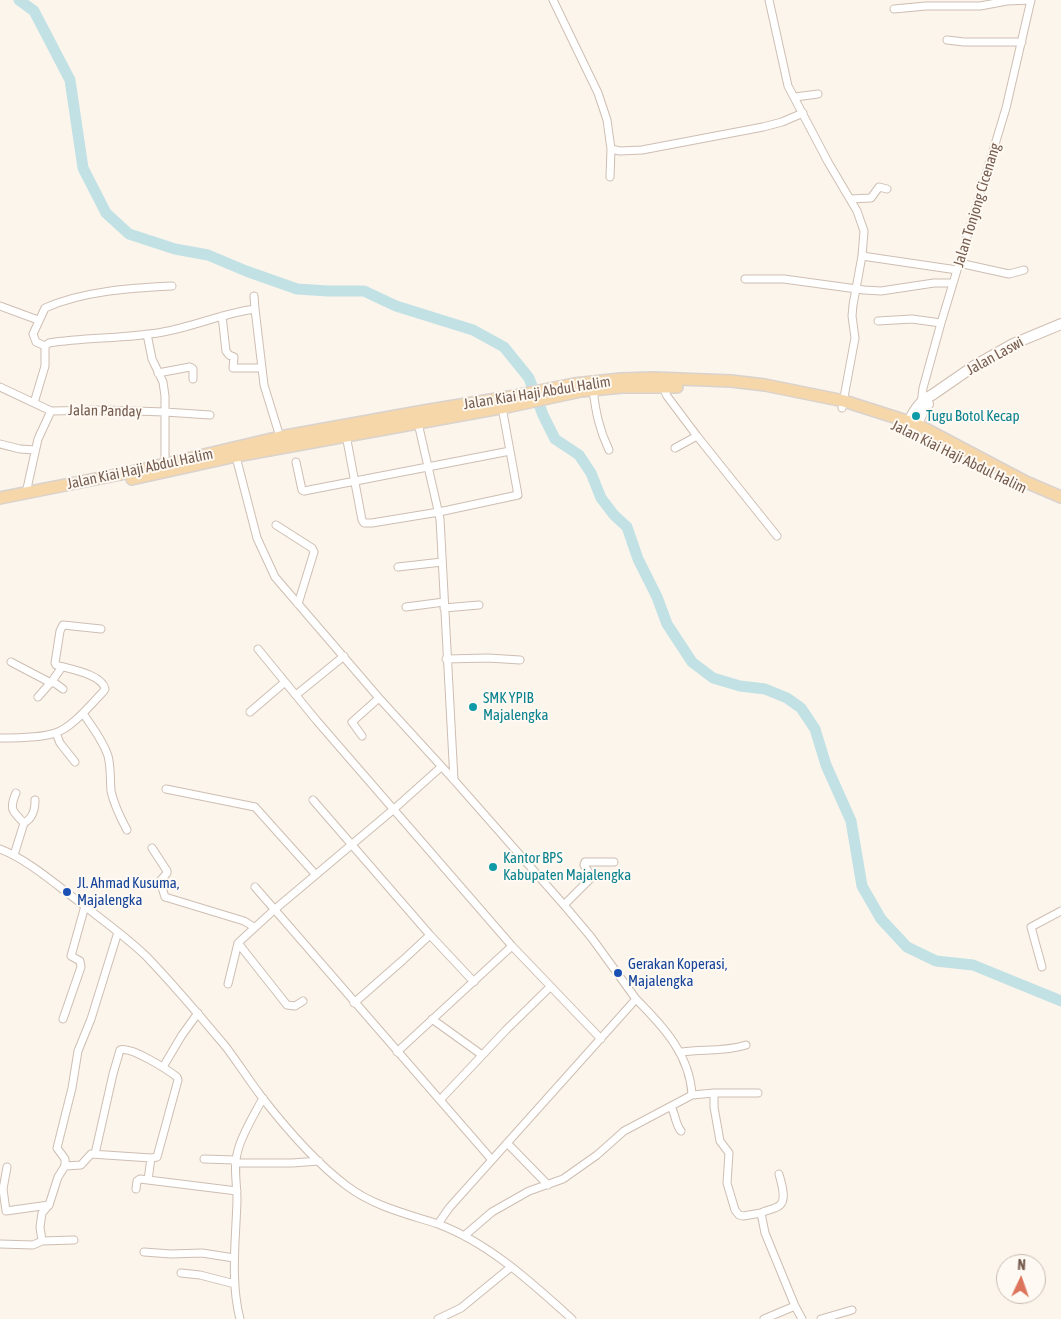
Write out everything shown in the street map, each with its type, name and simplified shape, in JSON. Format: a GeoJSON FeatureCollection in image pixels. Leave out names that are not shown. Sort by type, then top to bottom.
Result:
{"type":"FeatureCollection","features":[{"type":"Feature","properties":{"kind":"main road","name":"Jalan Laswi"},"geometry":{"type":"LineString","coordinates":[[911,426],[932,395],[974,366],[1013,344],[1061,324]]}},
{"type":"Feature","properties":{"kind":"main road","name":"Jalan Kiai Haji Abdul Halim"},"geometry":{"type":"LineString","coordinates":[[0,498],[165,464],[418,423],[557,391],[621,379],[654,378],[765,385],[843,405],[860,412],[911,426],[1061,497]]}},
{"type":"Feature","properties":{"kind":"main road","name":"Jalan Kiai Haji Abdul Halim"},"geometry":{"type":"LineString","coordinates":[[557,391],[622,387],[707,388],[766,392],[843,405]]}},
{"type":"Feature","properties":{"kind":"main road","name":"Jalan Kiai Haji Abdul Halim"},"geometry":{"type":"LineString","coordinates":[[0,504],[141,478],[235,452],[280,437],[424,411],[507,403]]}},
{"type":"Feature","properties":{"kind":"main road","name":"Jalan Kiai Haji Abdul Halim"},"geometry":{"type":"LineString","coordinates":[[911,426],[1023,488],[1061,505]]}},
{"type":"Feature","properties":{"kind":"street"},"geometry":{"type":"LineString","coordinates":[[553,0],[598,93],[607,120],[611,151],[610,177]]}},
{"type":"Feature","properties":{"kind":"street"},"geometry":{"type":"LineString","coordinates":[[769,0],[786,79],[857,211],[864,230],[862,256],[852,316],[855,338],[843,405]]}},
{"type":"Feature","properties":{"kind":"street"},"geometry":{"type":"LineString","coordinates":[[894,9],[926,6],[980,6],[1007,1],[1031,0]]}},
{"type":"Feature","properties":{"kind":"street","name":"Jalan Tonjong Cicenang"},"geometry":{"type":"LineString","coordinates":[[923,406],[926,376],[1006,108],[1031,0]]}},
{"type":"Feature","properties":{"kind":"street"},"geometry":{"type":"LineString","coordinates":[[947,40],[964,42],[1022,42]]}},
{"type":"Feature","properties":{"kind":"street"},"geometry":{"type":"LineString","coordinates":[[795,97],[818,94]]}},
{"type":"Feature","properties":{"kind":"street"},"geometry":{"type":"LineString","coordinates":[[611,151],[642,150],[763,127],[782,122],[803,113]]}},
{"type":"Feature","properties":{"kind":"street"},"geometry":{"type":"LineString","coordinates":[[850,199],[871,198],[879,187],[887,189]]}},
{"type":"Feature","properties":{"kind":"street"},"geometry":{"type":"LineString","coordinates":[[862,256],[958,266],[1009,274],[1024,270]]}},
{"type":"Feature","properties":{"kind":"street"},"geometry":{"type":"LineString","coordinates":[[745,278],[784,279],[881,291],[934,282],[953,283]]}},
{"type":"Feature","properties":{"kind":"street"},"geometry":{"type":"LineString","coordinates":[[45,346],[36,342],[32,334],[45,308],[66,300],[127,289],[172,286]]}},
{"type":"Feature","properties":{"kind":"street"},"geometry":{"type":"LineString","coordinates":[[254,296],[264,385],[280,437]]}},
{"type":"Feature","properties":{"kind":"street"},"geometry":{"type":"LineString","coordinates":[[0,306],[38,320]]}},
{"type":"Feature","properties":{"kind":"street"},"geometry":{"type":"LineString","coordinates":[[34,403],[45,366],[45,346],[49,342],[96,340],[147,334],[181,328],[256,308]]}},
{"type":"Feature","properties":{"kind":"street"},"geometry":{"type":"LineString","coordinates":[[222,316],[227,353],[234,357],[233,368],[262,368]]}},
{"type":"Feature","properties":{"kind":"street"},"geometry":{"type":"LineString","coordinates":[[878,322],[912,319],[941,322]]}},
{"type":"Feature","properties":{"kind":"street"},"geometry":{"type":"LineString","coordinates":[[147,334],[150,352],[163,382],[166,396],[165,464]]}},
{"type":"Feature","properties":{"kind":"street"},"geometry":{"type":"LineString","coordinates":[[158,374],[190,367],[194,369],[193,379]]}},
{"type":"Feature","properties":{"kind":"street","name":"Jalan Panday"},"geometry":{"type":"LineString","coordinates":[[0,387],[51,411],[104,410],[210,414]]}},
{"type":"Feature","properties":{"kind":"street"},"geometry":{"type":"LineString","coordinates":[[663,387],[667,396],[697,436],[777,536]]}},
{"type":"Feature","properties":{"kind":"street"},"geometry":{"type":"LineString","coordinates":[[593,390],[597,420],[609,450]]}},
{"type":"Feature","properties":{"kind":"street"},"geometry":{"type":"LineString","coordinates":[[346,435],[356,480],[362,520],[367,524],[439,512],[494,499],[518,496],[510,451],[507,403]]}},
{"type":"Feature","properties":{"kind":"street"},"geometry":{"type":"LineString","coordinates":[[26,493],[41,428],[51,411]]}},
{"type":"Feature","properties":{"kind":"street"},"geometry":{"type":"LineString","coordinates":[[418,423],[427,468],[439,512],[454,780]]}},
{"type":"Feature","properties":{"kind":"street"},"geometry":{"type":"LineString","coordinates":[[675,448],[697,436]]}},
{"type":"Feature","properties":{"kind":"street"},"geometry":{"type":"LineString","coordinates":[[0,444],[20,449],[35,450]]}},
{"type":"Feature","properties":{"kind":"street"},"geometry":{"type":"LineString","coordinates":[[296,462],[302,490],[510,451]]}},
{"type":"Feature","properties":{"kind":"street"},"geometry":{"type":"LineString","coordinates":[[235,452],[257,538],[275,577],[591,938],[636,999],[654,1017],[682,1052],[690,1076],[692,1095]]}},
{"type":"Feature","properties":{"kind":"street"},"geometry":{"type":"LineString","coordinates":[[276,525],[312,548],[314,552],[298,604]]}},
{"type":"Feature","properties":{"kind":"street"},"geometry":{"type":"LineString","coordinates":[[398,567],[442,562]]}},
{"type":"Feature","properties":{"kind":"street"},"geometry":{"type":"LineString","coordinates":[[406,607],[479,605]]}},
{"type":"Feature","properties":{"kind":"street"},"geometry":{"type":"LineString","coordinates":[[0,738],[20,738],[56,733],[83,713],[103,692],[105,687],[90,676],[56,665],[55,662],[63,625],[101,629]]}},
{"type":"Feature","properties":{"kind":"street"},"geometry":{"type":"LineString","coordinates":[[258,649],[512,946],[601,1038]]}},
{"type":"Feature","properties":{"kind":"street"},"geometry":{"type":"LineString","coordinates":[[296,695],[344,656]]}},
{"type":"Feature","properties":{"kind":"street"},"geometry":{"type":"LineString","coordinates":[[446,659],[488,658],[520,660]]}},
{"type":"Feature","properties":{"kind":"street"},"geometry":{"type":"LineString","coordinates":[[11,662],[63,689]]}},
{"type":"Feature","properties":{"kind":"street"},"geometry":{"type":"LineString","coordinates":[[38,698],[62,667]]}},
{"type":"Feature","properties":{"kind":"street"},"geometry":{"type":"LineString","coordinates":[[250,712],[285,682]]}},
{"type":"Feature","properties":{"kind":"street"},"geometry":{"type":"LineString","coordinates":[[362,736],[352,722],[379,698]]}},
{"type":"Feature","properties":{"kind":"street"},"geometry":{"type":"LineString","coordinates":[[83,713],[103,744],[108,757],[113,798],[118,815],[127,830]]}},
{"type":"Feature","properties":{"kind":"street"},"geometry":{"type":"LineString","coordinates":[[56,733],[60,743],[75,762]]}},
{"type":"Feature","properties":{"kind":"street"},"geometry":{"type":"LineString","coordinates":[[228,984],[238,943],[254,927],[441,767]]}},
{"type":"Feature","properties":{"kind":"street"},"geometry":{"type":"LineString","coordinates":[[166,789],[255,807],[316,875]]}},
{"type":"Feature","properties":{"kind":"street"},"geometry":{"type":"LineString","coordinates":[[16,792],[12,808],[14,813],[24,823]]}},
{"type":"Feature","properties":{"kind":"street"},"geometry":{"type":"LineString","coordinates":[[14,854],[24,823],[33,813],[35,800]]}},
{"type":"Feature","properties":{"kind":"street"},"geometry":{"type":"LineString","coordinates":[[313,800],[474,982]]}},
{"type":"Feature","properties":{"kind":"street"},"geometry":{"type":"LineString","coordinates":[[152,848],[167,871],[160,881],[165,896],[244,920],[254,927]]}},
{"type":"Feature","properties":{"kind":"street"},"geometry":{"type":"LineString","coordinates":[[0,849],[14,854],[85,906],[145,956],[228,1050],[263,1098],[319,1161],[348,1186],[366,1198],[438,1224],[464,1236],[511,1267],[572,1319]]}},
{"type":"Feature","properties":{"kind":"street"},"geometry":{"type":"LineString","coordinates":[[564,905],[590,879],[590,874],[584,862],[614,862]]}},
{"type":"Feature","properties":{"kind":"street"},"geometry":{"type":"LineString","coordinates":[[255,887],[492,1160]]}},
{"type":"Feature","properties":{"kind":"street"},"geometry":{"type":"LineString","coordinates":[[62,1019],[70,1003],[81,967],[80,961],[71,956],[85,906]]}},
{"type":"Feature","properties":{"kind":"street"},"geometry":{"type":"LineString","coordinates":[[1042,968],[1030,927],[1061,912]]}},
{"type":"Feature","properties":{"kind":"street"},"geometry":{"type":"LineString","coordinates":[[42,1241],[40,1227],[42,1213],[48,1205],[58,1177],[65,1166],[65,1159],[60,1154],[58,1148],[72,1088],[78,1051],[91,1019],[118,932]]}},
{"type":"Feature","properties":{"kind":"street"},"geometry":{"type":"LineString","coordinates":[[354,1002],[430,934]]}},
{"type":"Feature","properties":{"kind":"street"},"geometry":{"type":"LineString","coordinates":[[238,943],[287,1005],[295,1006],[303,1001]]}},
{"type":"Feature","properties":{"kind":"street"},"geometry":{"type":"LineString","coordinates":[[397,1052],[512,946]]}},
{"type":"Feature","properties":{"kind":"street"},"geometry":{"type":"LineString","coordinates":[[440,1100],[506,1030],[550,987]]}},
{"type":"Feature","properties":{"kind":"street"},"geometry":{"type":"LineString","coordinates":[[438,1224],[454,1202],[636,999]]}},
{"type":"Feature","properties":{"kind":"street"},"geometry":{"type":"LineString","coordinates":[[163,1067],[182,1035],[198,1014]]}},
{"type":"Feature","properties":{"kind":"street"},"geometry":{"type":"LineString","coordinates":[[432,1019],[482,1055]]}},
{"type":"Feature","properties":{"kind":"street"},"geometry":{"type":"LineString","coordinates":[[682,1052],[720,1051],[746,1045]]}},
{"type":"Feature","properties":{"kind":"street"},"geometry":{"type":"LineString","coordinates":[[65,1166],[81,1165],[88,1156],[96,1154],[155,1158],[158,1155],[177,1078],[163,1067],[128,1049],[120,1050],[112,1074],[96,1154]]}},
{"type":"Feature","properties":{"kind":"street"},"geometry":{"type":"LineString","coordinates":[[714,1093],[714,1107],[720,1141],[729,1153],[727,1183],[735,1210],[739,1215],[761,1213],[780,1206],[783,1196],[779,1174]]}},
{"type":"Feature","properties":{"kind":"street"},"geometry":{"type":"LineString","coordinates":[[464,1236],[497,1209],[529,1191],[563,1179],[634,1124],[692,1095],[758,1093]]}},
{"type":"Feature","properties":{"kind":"street"},"geometry":{"type":"LineString","coordinates":[[240,1319],[236,1300],[234,1258],[237,1191],[235,1161],[242,1140],[263,1098]]}},
{"type":"Feature","properties":{"kind":"street"},"geometry":{"type":"LineString","coordinates":[[671,1107],[681,1131]]}},
{"type":"Feature","properties":{"kind":"street"},"geometry":{"type":"LineString","coordinates":[[507,1144],[548,1185]]}},
{"type":"Feature","properties":{"kind":"street"},"geometry":{"type":"LineString","coordinates":[[148,1180],[151,1158]]}},
{"type":"Feature","properties":{"kind":"street"},"geometry":{"type":"LineString","coordinates":[[204,1158],[292,1163],[319,1161]]}},
{"type":"Feature","properties":{"kind":"street"},"geometry":{"type":"LineString","coordinates":[[7,1167],[3,1189],[6,1211],[48,1205]]}},
{"type":"Feature","properties":{"kind":"street"},"geometry":{"type":"LineString","coordinates":[[136,1189],[138,1180],[148,1180],[237,1191]]}},
{"type":"Feature","properties":{"kind":"street"},"geometry":{"type":"LineString","coordinates":[[761,1213],[765,1233],[802,1319]]}},
{"type":"Feature","properties":{"kind":"street"},"geometry":{"type":"LineString","coordinates":[[0,1244],[33,1245],[42,1241],[74,1240]]}},
{"type":"Feature","properties":{"kind":"street"},"geometry":{"type":"LineString","coordinates":[[144,1252],[202,1254],[234,1258]]}},
{"type":"Feature","properties":{"kind":"street"},"geometry":{"type":"LineString","coordinates":[[438,1319],[450,1317],[511,1267]]}},
{"type":"Feature","properties":{"kind":"street"},"geometry":{"type":"LineString","coordinates":[[181,1273],[200,1275],[235,1284]]}},
{"type":"Feature","properties":{"kind":"street"},"geometry":{"type":"LineString","coordinates":[[764,1319],[795,1306]]}},
{"type":"Feature","properties":{"kind":"street"},"geometry":{"type":"LineString","coordinates":[[821,1319],[852,1310]]}},
{"type":"Feature","properties":{"kind":"waterway"},"geometry":{"type":"LineString","coordinates":[[19,0],[34,11],[70,80],[83,168],[106,213],[129,234],[175,249],[208,255],[297,289],[364,291],[396,306],[473,330],[504,347],[529,378],[543,415],[555,439],[579,455],[591,473],[601,498],[614,515],[627,527],[638,559],[657,597],[667,624],[692,662],[713,678],[740,686],[765,689],[787,698],[801,708],[815,729],[826,765],[851,821],[862,886],[881,919],[907,947],[936,961],[973,965],[1061,1001]]}},
{"type":"Feature","properties":{"kind":"place","name":"Tugu Botol Kecap"},"geometry":{"type":"Point","coordinates":[916,416]}},
{"type":"Feature","properties":{"kind":"place","name":"SMK YPIB Majalengka"},"geometry":{"type":"Point","coordinates":[473,707]}},
{"type":"Feature","properties":{"kind":"place","name":"Kantor BPS Kabupaten Majalengka"},"geometry":{"type":"Point","coordinates":[493,867]}},
{"type":"Feature","properties":{"kind":"place","name":"Jl. Ahmad Kusuma, Majalengka"},"geometry":{"type":"Point","coordinates":[67,892]}},
{"type":"Feature","properties":{"kind":"place","name":"Gerakan Koperasi, Majalengka"},"geometry":{"type":"Point","coordinates":[618,973]}}]}
